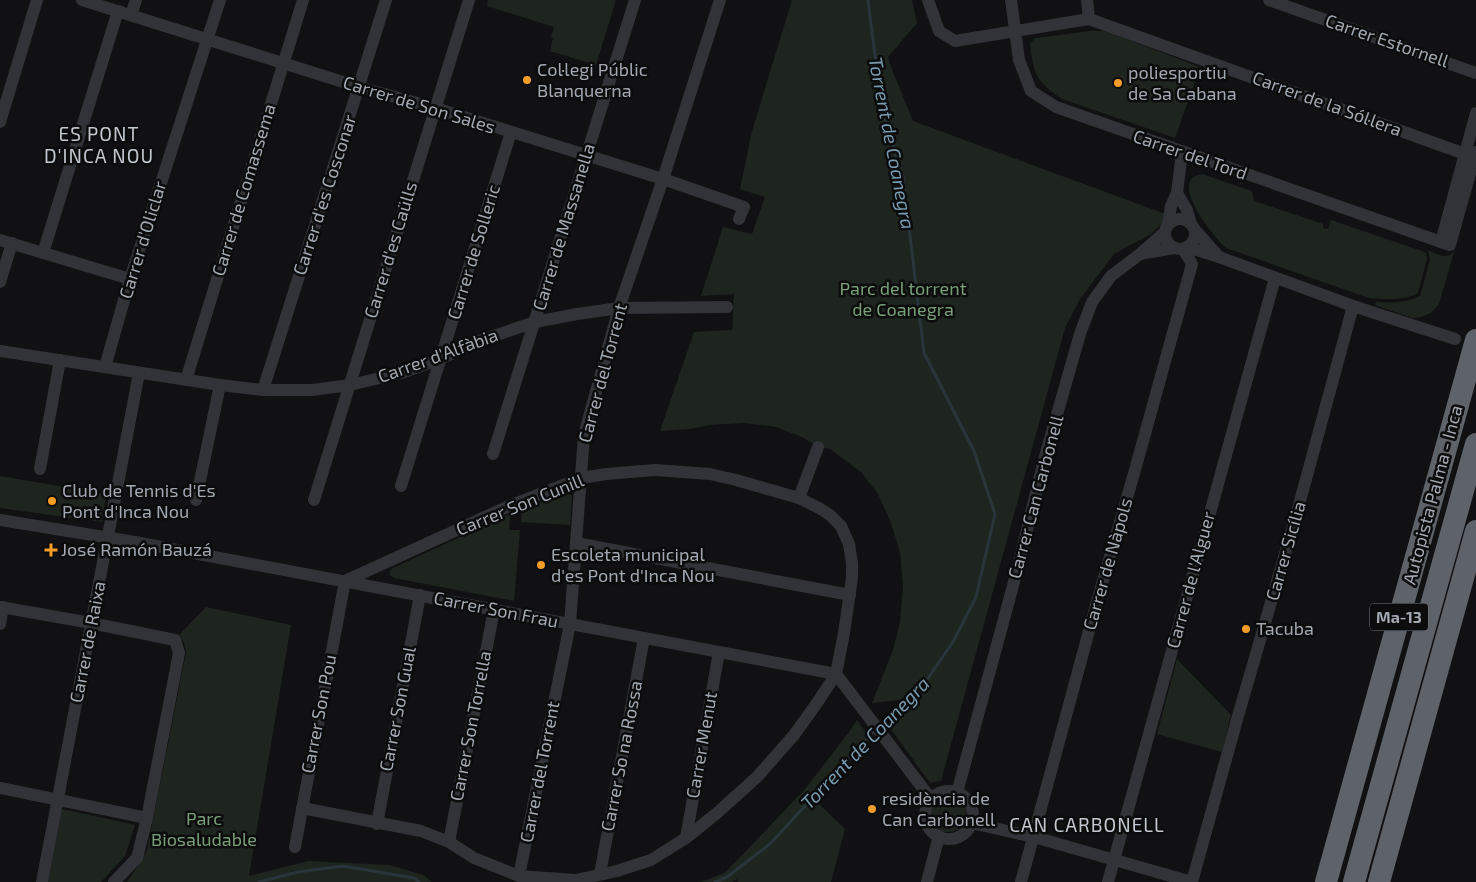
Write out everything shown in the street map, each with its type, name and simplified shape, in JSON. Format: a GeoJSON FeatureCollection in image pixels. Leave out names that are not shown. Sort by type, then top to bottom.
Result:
{"type":"FeatureCollection","features":[{"type":"Feature","properties":{"kind":"highway","name":"Autopista Palma - Inca"},"geometry":{"type":"LineString","coordinates":[[1326,882],[1466,340]]}},
{"type":"Feature","properties":{"kind":"highway","name":"Autopista Palma - Inca"},"geometry":{"type":"LineString","coordinates":[[1354,882],[1476,444]]}},
{"type":"Feature","properties":{"kind":"highway"},"geometry":{"type":"LineString","coordinates":[[1379,882],[1476,531]]}},
{"type":"Feature","properties":{"kind":"street"},"geometry":{"type":"LineString","coordinates":[[0,122],[37,0]]}},
{"type":"Feature","properties":{"kind":"street","name":"Carrer de Son Sales"},"geometry":{"type":"LineString","coordinates":[[82,0],[663,179],[744,207],[739,219]]}},
{"type":"Feature","properties":{"kind":"street"},"geometry":{"type":"LineString","coordinates":[[131,16],[136,0]]}},
{"type":"Feature","properties":{"kind":"street","name":"Carrer d'Oliclar"},"geometry":{"type":"LineString","coordinates":[[105,367],[130,279],[220,0]]}},
{"type":"Feature","properties":{"kind":"street","name":"Carrer de Comassema"},"geometry":{"type":"LineString","coordinates":[[186,380],[302,0]]}},
{"type":"Feature","properties":{"kind":"street","name":"Carrer d'es Cosconar"},"geometry":{"type":"LineString","coordinates":[[263,390],[386,0]]}},
{"type":"Feature","properties":{"kind":"street","name":"Carrer d'es Caülls"},"geometry":{"type":"LineString","coordinates":[[314,500],[470,0]]}},
{"type":"Feature","properties":{"kind":"street","name":"Carrer de Massanella"},"geometry":{"type":"LineString","coordinates":[[493,454],[635,0]]}},
{"type":"Feature","properties":{"kind":"street","name":"Carrer del Torrent"},"geometry":{"type":"LineString","coordinates":[[520,876],[570,624],[584,435],[619,308],[663,179],[720,0]]}},
{"type":"Feature","properties":{"kind":"street","name":"Carrer de la Sól·lera"},"geometry":{"type":"LineString","coordinates":[[928,0],[939,31],[955,41],[1089,19],[1470,153]]}},
{"type":"Feature","properties":{"kind":"street","name":"Carrer del Tord"},"geometry":{"type":"LineString","coordinates":[[1011,0],[1019,60],[1031,91],[1056,107],[1441,242],[1470,153]]}},
{"type":"Feature","properties":{"kind":"street"},"geometry":{"type":"LineString","coordinates":[[1087,0],[1089,19]]}},
{"type":"Feature","properties":{"kind":"street","name":"Carrer Estornell"},"geometry":{"type":"LineString","coordinates":[[1269,0],[1476,72]]}},
{"type":"Feature","properties":{"kind":"street"},"geometry":{"type":"LineString","coordinates":[[43,253],[118,11]]}},
{"type":"Feature","properties":{"kind":"street"},"geometry":{"type":"LineString","coordinates":[[1470,153],[1476,113]]}},
{"type":"Feature","properties":{"kind":"street","name":"Carrer de Solleric"},"geometry":{"type":"LineString","coordinates":[[401,486],[510,132]]}},
{"type":"Feature","properties":{"kind":"street"},"geometry":{"type":"LineString","coordinates":[[1182,152],[1177,193],[1170,206],[1166,228],[1168,244],[1219,257],[1353,306],[1466,340]]}},
{"type":"Feature","properties":{"kind":"street"},"geometry":{"type":"LineString","coordinates":[[1177,193],[1187,210],[1193,227],[1193,242],[1182,248]]}},
{"type":"Feature","properties":{"kind":"street"},"geometry":{"type":"LineString","coordinates":[[1140,254],[1171,221],[1179,218],[1188,221],[1219,257]]}},
{"type":"Feature","properties":{"kind":"street"},"geometry":{"type":"LineString","coordinates":[[0,282],[6,242],[130,279]]}},
{"type":"Feature","properties":{"kind":"street","name":"Carrer Can Carbonell"},"geometry":{"type":"LineString","coordinates":[[957,792],[1018,567],[1044,460],[1080,334],[1092,302],[1111,276],[1140,254],[1182,248]]}},
{"type":"Feature","properties":{"kind":"street","name":"Carrer de Nàpols"},"geometry":{"type":"LineString","coordinates":[[1022,882],[1096,605],[1192,264],[1182,248]]}},
{"type":"Feature","properties":{"kind":"street","name":"Carrer de l'Alguer"},"geometry":{"type":"LineString","coordinates":[[1108,882],[1275,278]]}},
{"type":"Feature","properties":{"kind":"street","name":"Carrer Sicília"},"geometry":{"type":"LineString","coordinates":[[1192,882],[1296,516],[1353,306]]}},
{"type":"Feature","properties":{"kind":"street","name":"Carrer d'Alfàbia"},"geometry":{"type":"LineString","coordinates":[[0,351],[220,386],[263,390],[312,390],[350,385],[401,373],[440,359],[479,341],[535,322],[619,308],[727,307]]}},
{"type":"Feature","properties":{"kind":"street"},"geometry":{"type":"LineString","coordinates":[[40,469],[60,360]]}},
{"type":"Feature","properties":{"kind":"street","name":"Carrer de Raixa"},"geometry":{"type":"LineString","coordinates":[[42,882],[139,373]]}},
{"type":"Feature","properties":{"kind":"street"},"geometry":{"type":"LineString","coordinates":[[196,500],[220,386]]}},
{"type":"Feature","properties":{"kind":"street"},"geometry":{"type":"LineString","coordinates":[[799,498],[818,447]]}},
{"type":"Feature","properties":{"kind":"street","name":"Carrer Son Cunill"},"geometry":{"type":"LineString","coordinates":[[302,808],[421,831],[449,842],[474,858],[520,876],[576,880],[651,860],[686,838],[757,777],[794,735],[836,674],[850,595],[852,563],[848,544],[841,526],[830,515],[799,498],[710,474],[679,471],[632,471],[581,478],[508,506],[345,581]]}},
{"type":"Feature","properties":{"kind":"street","name":"Carrer Son Frau"},"geometry":{"type":"LineString","coordinates":[[0,520],[108,537],[836,674]]}},
{"type":"Feature","properties":{"kind":"street"},"geometry":{"type":"LineString","coordinates":[[576,542],[850,595]]}},
{"type":"Feature","properties":{"kind":"street","name":"Carrer Son Pou"},"geometry":{"type":"LineString","coordinates":[[295,847],[345,581]]}},
{"type":"Feature","properties":{"kind":"street","name":"Carrer Son Gual"},"geometry":{"type":"LineString","coordinates":[[377,824],[420,595]]}},
{"type":"Feature","properties":{"kind":"street"},"geometry":{"type":"LineString","coordinates":[[0,624],[2,607],[91,622],[175,640],[179,653],[147,818],[137,858],[114,882]]}},
{"type":"Feature","properties":{"kind":"street","name":"Carrer Son Torrella"},"geometry":{"type":"LineString","coordinates":[[449,842],[494,610]]}},
{"type":"Feature","properties":{"kind":"street","name":"Carrer So na Rossa"},"geometry":{"type":"LineString","coordinates":[[600,874],[644,638]]}},
{"type":"Feature","properties":{"kind":"street","name":"Carrer Menut"},"geometry":{"type":"LineString","coordinates":[[686,838],[718,652]]}},
{"type":"Feature","properties":{"kind":"street"},"geometry":{"type":"LineString","coordinates":[[836,674],[932,799]]}},
{"type":"Feature","properties":{"kind":"street"},"geometry":{"type":"LineString","coordinates":[[0,788],[147,818]]}},
{"type":"Feature","properties":{"kind":"street"},"geometry":{"type":"LineString","coordinates":[[950,791],[957,792],[964,796],[972,808],[973,816],[971,823],[968,830],[962,835],[954,838],[939,836],[928,826],[926,820],[927,805],[937,794],[950,791]]}},
{"type":"Feature","properties":{"kind":"street"},"geometry":{"type":"LineString","coordinates":[[971,823],[1034,838],[1192,882]]}},
{"type":"Feature","properties":{"kind":"street"},"geometry":{"type":"LineString","coordinates":[[927,882],[939,836]]}},
{"type":"Feature","properties":{"kind":"green space"},"geometry":{"type":"Polygon","coordinates":[[[488,0],[616,0],[596,65],[550,51],[554,27],[487,6],[488,0]]]}},
{"type":"Feature","properties":{"kind":"green space","name":"Parc del torrent de Coanegra"},"geometry":{"type":"Polygon","coordinates":[[[792,0],[912,0],[917,23],[888,57],[913,121],[1171,216],[1151,234],[1114,254],[1080,299],[1065,328],[941,781],[930,783],[890,728],[900,700],[872,703],[893,650],[900,622],[903,587],[900,552],[891,523],[878,494],[861,472],[830,449],[818,447],[802,437],[776,427],[743,423],[660,431],[694,332],[732,330],[734,294],[701,296],[723,227],[752,234],[765,197],[740,189],[752,131],[792,0]]]}},
{"type":"Feature","properties":{"kind":"green space","name":"poliesportiu de Sa Cabana"},"geometry":{"type":"Polygon","coordinates":[[[1105,31],[1200,67],[1175,138],[1062,99],[1042,82],[1035,70],[1031,54],[1030,44],[1035,38],[1105,31]]]}},
{"type":"Feature","properties":{"kind":"green space"},"geometry":{"type":"Polygon","coordinates":[[[1202,174],[1252,191],[1254,201],[1323,224],[1323,228],[1328,229],[1331,220],[1426,253],[1427,259],[1418,293],[1412,296],[1393,299],[1366,297],[1226,248],[1204,222],[1191,197],[1189,186],[1192,178],[1202,174]]]}},
{"type":"Feature","properties":{"kind":"green space"},"geometry":{"type":"Polygon","coordinates":[[[1428,250],[1445,256],[1454,252],[1439,304],[1431,313],[1412,318],[1375,305],[1376,302],[1404,301],[1420,296],[1430,260],[1428,250]]]}},
{"type":"Feature","properties":{"kind":"green space","name":"Club de Tennis d'Es Pont d'Inca Nou"},"geometry":{"type":"Polygon","coordinates":[[[0,476],[106,494],[102,522],[0,508],[0,476]]]}},
{"type":"Feature","properties":{"kind":"green space"},"geometry":{"type":"Polygon","coordinates":[[[569,492],[572,496],[570,525],[521,522],[522,509],[569,492]]]}},
{"type":"Feature","properties":{"kind":"green space"},"geometry":{"type":"Polygon","coordinates":[[[510,514],[509,530],[520,530],[514,601],[394,578],[390,575],[390,571],[393,568],[510,514]]]}},
{"type":"Feature","properties":{"kind":"green space","name":"Parc Biosaludable"},"geometry":{"type":"Polygon","coordinates":[[[206,607],[291,625],[249,876],[308,861],[390,865],[423,875],[432,882],[127,882],[147,850],[186,653],[184,643],[179,635],[206,607]]]}},
{"type":"Feature","properties":{"kind":"green space"},"geometry":{"type":"Polygon","coordinates":[[[1177,659],[1231,715],[1222,752],[1157,734],[1177,659]]]}},
{"type":"Feature","properties":{"kind":"green space"},"geometry":{"type":"Polygon","coordinates":[[[857,720],[871,739],[816,801],[845,829],[831,882],[738,882],[737,879],[732,882],[701,882],[724,873],[745,852],[805,789],[857,720]]]}},
{"type":"Feature","properties":{"kind":"green space"},"geometry":{"type":"Polygon","coordinates":[[[948,796],[955,797],[961,801],[965,807],[965,821],[961,827],[955,831],[948,832],[941,831],[935,827],[931,821],[930,814],[931,807],[935,801],[941,797],[948,796]]]}},
{"type":"Feature","properties":{"kind":"green space"},"geometry":{"type":"Polygon","coordinates":[[[62,809],[135,825],[125,856],[101,882],[48,882],[62,809]]]}},
{"type":"Feature","properties":{"kind":"waterway","name":"Torrent de Coanegra"},"geometry":{"type":"LineString","coordinates":[[868,0],[886,123],[903,177],[924,353],[974,451],[995,514],[976,597],[953,642],[919,691],[880,726]]}},
{"type":"Feature","properties":{"kind":"waterway","name":"Torrent de Coanegra"},"geometry":{"type":"LineString","coordinates":[[715,882],[727,877],[770,844],[875,730]]}},
{"type":"Feature","properties":{"kind":"waterway","name":"Torrent de Coanegra"},"geometry":{"type":"LineString","coordinates":[[259,882],[298,872],[343,866],[414,878],[419,882]]}},
{"type":"Feature","properties":{"kind":"place","name":"Col·legi Públic Blanquerna"},"geometry":{"type":"Point","coordinates":[527,80]}},
{"type":"Feature","properties":{"kind":"place","name":"poliesportiu de Sa Cabana"},"geometry":{"type":"Point","coordinates":[1118,83]}},
{"type":"Feature","properties":{"kind":"place","name":"Club de Tennis d'Es Pont d'Inca Nou"},"geometry":{"type":"Point","coordinates":[52,501]}},
{"type":"Feature","properties":{"kind":"place","name":"José Ramón Bauzá"},"geometry":{"type":"Point","coordinates":[51,550]}},
{"type":"Feature","properties":{"kind":"place","name":"Escoleta municipal d'es Pont d'Inca Nou"},"geometry":{"type":"Point","coordinates":[541,565]}},
{"type":"Feature","properties":{"kind":"place","name":"Tacuba"},"geometry":{"type":"Point","coordinates":[1246,629]}},
{"type":"Feature","properties":{"kind":"place","name":"residència de Can Carbonell"},"geometry":{"type":"Point","coordinates":[872,809]}},
{"type":"Feature","properties":{"kind":"district","name":"ES PONT D'INCA NOU"},"geometry":{"type":"Point","coordinates":[99,145]}},
{"type":"Feature","properties":{"kind":"district","name":"CAN CARBONELL"},"geometry":{"type":"Point","coordinates":[1087,825]}}]}
